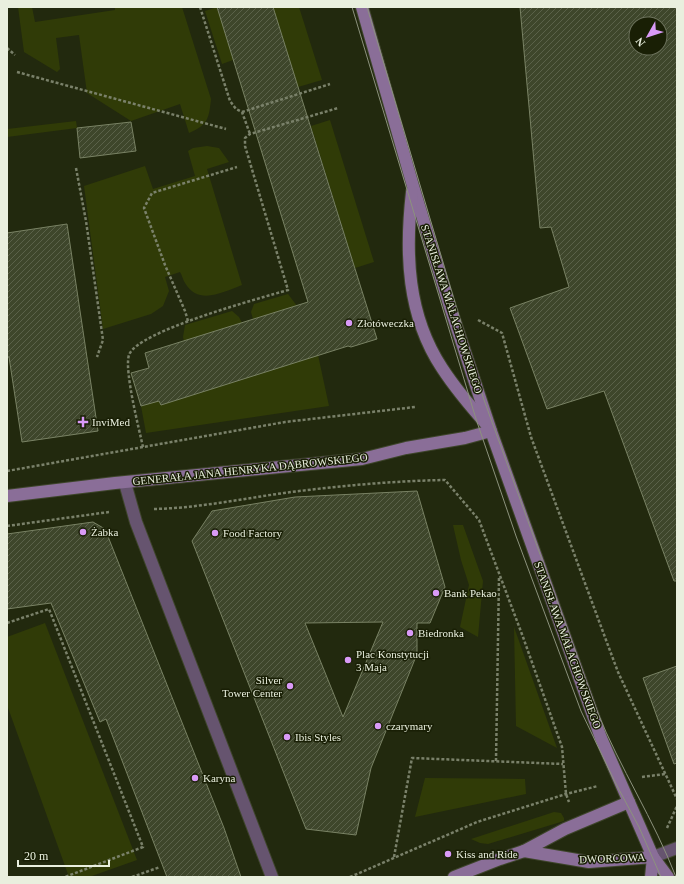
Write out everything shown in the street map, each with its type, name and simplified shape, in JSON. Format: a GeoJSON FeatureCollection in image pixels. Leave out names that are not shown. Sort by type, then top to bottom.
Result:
{"type":"FeatureCollection","features":[{"type":"Feature","properties":{"kind":"street","name":"STANISŁAWA MAŁACHOWSKIEGO"},"geometry":{"type":"LineString","coordinates":[[362,7],[413,186],[449,304],[491,431],[601,738],[652,857]]}},
{"type":"Feature","properties":{"kind":"street","name":"STANISŁAWA MAŁACHOWSKIEGO"},"geometry":{"type":"LineString","coordinates":[[413,186],[408,249],[410,279],[416,314],[426,341],[442,368],[491,431]]}},
{"type":"Feature","properties":{"kind":"street","name":"GENERAŁA JANA HENRYKA DĄBROWSKIEGO"},"geometry":{"type":"LineString","coordinates":[[7,496],[362,458],[406,448],[465,438],[491,431]]}},
{"type":"Feature","properties":{"kind":"street"},"geometry":{"type":"LineString","coordinates":[[125,483],[132,509],[272,877]]}},
{"type":"Feature","properties":{"kind":"street","name":"DWORCOWA"},"geometry":{"type":"LineString","coordinates":[[454,877],[524,851],[565,829],[629,802]]}},
{"type":"Feature","properties":{"kind":"street"},"geometry":{"type":"LineString","coordinates":[[652,857],[677,848]]}},
{"type":"Feature","properties":{"kind":"street","name":"DWORCOWA"},"geometry":{"type":"LineString","coordinates":[[524,851],[589,862],[652,857]]}},
{"type":"Feature","properties":{"kind":"street"},"geometry":{"type":"LineString","coordinates":[[651,877],[652,857]]}},
{"type":"Feature","properties":{"kind":"street"},"geometry":{"type":"LineString","coordinates":[[652,857],[668,877]]}},
{"type":"Feature","properties":{"kind":"path"},"geometry":{"type":"LineString","coordinates":[[200,7],[230,101],[236,109],[242,112],[250,134]]}},
{"type":"Feature","properties":{"kind":"path"},"geometry":{"type":"LineString","coordinates":[[7,48],[15,55]]}},
{"type":"Feature","properties":{"kind":"path"},"geometry":{"type":"LineString","coordinates":[[17,72],[226,129]]}},
{"type":"Feature","properties":{"kind":"path"},"geometry":{"type":"LineString","coordinates":[[242,112],[330,84]]}},
{"type":"Feature","properties":{"kind":"path"},"geometry":{"type":"LineString","coordinates":[[143,447],[128,369],[129,354],[136,346],[151,337],[188,321],[288,290],[245,146],[245,138],[250,134],[338,108]]}},
{"type":"Feature","properties":{"kind":"path"},"geometry":{"type":"LineString","coordinates":[[188,321],[144,208],[152,193],[237,167]]}},
{"type":"Feature","properties":{"kind":"path"},"geometry":{"type":"LineString","coordinates":[[76,168],[86,221],[103,340],[97,358]]}},
{"type":"Feature","properties":{"kind":"path"},"geometry":{"type":"LineString","coordinates":[[502,333],[531,437],[618,672],[677,799]]}},
{"type":"Feature","properties":{"kind":"path"},"geometry":{"type":"LineString","coordinates":[[7,471],[285,422],[415,407]]}},
{"type":"Feature","properties":{"kind":"path"},"geometry":{"type":"LineString","coordinates":[[132,509],[182,508],[346,486],[445,480],[479,520],[562,747],[566,794],[570,804]]}},
{"type":"Feature","properties":{"kind":"path"},"geometry":{"type":"LineString","coordinates":[[7,526],[109,512]]}},
{"type":"Feature","properties":{"kind":"path"},"geometry":{"type":"LineString","coordinates":[[496,761],[499,575]]}},
{"type":"Feature","properties":{"kind":"path"},"geometry":{"type":"LineString","coordinates":[[7,623],[49,609],[143,847],[65,877]]}},
{"type":"Feature","properties":{"kind":"path"},"geometry":{"type":"LineString","coordinates":[[394,858],[412,758],[563,764]]}},
{"type":"Feature","properties":{"kind":"path"},"geometry":{"type":"LineString","coordinates":[[350,877],[477,822],[566,794],[620,781]]}},
{"type":"Feature","properties":{"kind":"path"},"geometry":{"type":"LineString","coordinates":[[132,877],[160,867]]}},
{"type":"Feature","properties":{"kind":"green space"},"geometry":{"type":"Polygon","coordinates":[[[18,7],[32,7],[35,22],[115,10],[115,7],[182,7],[211,99],[208,116],[204,124],[189,133],[180,104],[131,121],[87,93],[79,35],[56,38],[60,69],[57,72],[24,52],[18,7]]]}},
{"type":"Feature","properties":{"kind":"green space"},"geometry":{"type":"Polygon","coordinates":[[[217,7],[233,60],[222,64],[205,11],[217,7]]]}},
{"type":"Feature","properties":{"kind":"green space"},"geometry":{"type":"Polygon","coordinates":[[[273,7],[299,7],[322,80],[298,87],[273,7]]]}},
{"type":"Feature","properties":{"kind":"green space"},"geometry":{"type":"Polygon","coordinates":[[[330,120],[374,262],[355,268],[311,126],[330,120]]]}},
{"type":"Feature","properties":{"kind":"green space"},"geometry":{"type":"Polygon","coordinates":[[[76,121],[77,128],[7,137],[7,129],[76,121]]]}},
{"type":"Feature","properties":{"kind":"green space"},"geometry":{"type":"Polygon","coordinates":[[[207,146],[219,148],[229,162],[207,169],[242,285],[219,294],[204,296],[191,290],[185,283],[180,272],[165,277],[169,291],[163,306],[151,314],[103,329],[84,186],[145,166],[153,189],[195,176],[188,151],[193,148],[207,146]]]}},
{"type":"Feature","properties":{"kind":"green space"},"geometry":{"type":"Polygon","coordinates":[[[288,294],[297,306],[253,319],[251,312],[254,304],[288,294]]]}},
{"type":"Feature","properties":{"kind":"green space"},"geometry":{"type":"Polygon","coordinates":[[[232,311],[239,317],[242,323],[184,341],[183,337],[185,325],[232,311]]]}},
{"type":"Feature","properties":{"kind":"green space"},"geometry":{"type":"Polygon","coordinates":[[[318,355],[329,406],[146,433],[141,406],[159,401],[161,405],[318,355]]]}},
{"type":"Feature","properties":{"kind":"green space"},"geometry":{"type":"Polygon","coordinates":[[[453,525],[463,525],[483,581],[478,637],[460,627],[469,585],[461,560],[453,525]]]}},
{"type":"Feature","properties":{"kind":"green space"},"geometry":{"type":"Polygon","coordinates":[[[45,623],[137,860],[89,877],[69,877],[7,705],[7,637],[45,623]]]}},
{"type":"Feature","properties":{"kind":"green space"},"geometry":{"type":"Polygon","coordinates":[[[514,627],[557,748],[516,726],[514,627]]]}},
{"type":"Feature","properties":{"kind":"green space"},"geometry":{"type":"Polygon","coordinates":[[[425,778],[525,779],[526,794],[415,817],[425,778]]]}},
{"type":"Feature","properties":{"kind":"green space"},"geometry":{"type":"Polygon","coordinates":[[[554,812],[561,813],[564,821],[488,844],[480,843],[471,839],[554,812]]]}},
{"type":"Feature","properties":{"kind":"building"},"geometry":{"type":"Polygon","coordinates":[[[217,7],[273,7],[377,339],[351,347],[348,346],[161,405],[159,401],[141,406],[131,373],[149,368],[145,353],[308,302],[217,7]]]}},
{"type":"Feature","properties":{"kind":"building"},"geometry":{"type":"Polygon","coordinates":[[[520,7],[677,7],[677,581],[674,581],[604,391],[547,409],[510,308],[569,287],[551,227],[540,228],[520,7]]]}},
{"type":"Feature","properties":{"kind":"building"},"geometry":{"type":"Polygon","coordinates":[[[131,122],[136,151],[80,158],[77,128],[131,122]]]}},
{"type":"Feature","properties":{"kind":"building"},"geometry":{"type":"Polygon","coordinates":[[[67,224],[98,431],[22,442],[9,357],[7,357],[7,233],[67,224]]]}},
{"type":"Feature","properties":{"kind":"building","name":"Silver Tower Center"},"geometry":{"type":"Polygon","coordinates":[[[417,491],[445,587],[430,623],[417,623],[417,654],[371,768],[356,835],[306,829],[192,541],[212,511],[295,497],[417,491]],[[383,622],[305,623],[343,717],[383,622]]]}},
{"type":"Feature","properties":{"kind":"building"},"geometry":{"type":"Polygon","coordinates":[[[93,522],[105,529],[224,828],[241,877],[167,877],[106,719],[100,722],[51,603],[7,609],[7,534],[93,522]]]}},
{"type":"Feature","properties":{"kind":"building"},"geometry":{"type":"Polygon","coordinates":[[[677,666],[677,763],[674,764],[643,678],[677,666]]]}},
{"type":"Feature","properties":{"kind":"tram line"},"geometry":{"type":"LineString","coordinates":[[352,7],[476,419],[516,536],[581,711],[615,782],[639,827],[661,877]]}},
{"type":"Feature","properties":{"kind":"tram line"},"geometry":{"type":"LineString","coordinates":[[367,7],[484,400],[597,711],[616,753],[658,835],[676,877]]}},
{"type":"Feature","properties":{"kind":"place","name":"Złotóweczka"},"geometry":{"type":"Point","coordinates":[349,323]}},
{"type":"Feature","properties":{"kind":"place","name":"InviMed"},"geometry":{"type":"Point","coordinates":[83,422]}},
{"type":"Feature","properties":{"kind":"place","name":"Żabka"},"geometry":{"type":"Point","coordinates":[83,532]}},
{"type":"Feature","properties":{"kind":"place","name":"Food Factory"},"geometry":{"type":"Point","coordinates":[215,533]}},
{"type":"Feature","properties":{"kind":"place","name":"Bank Pekao"},"geometry":{"type":"Point","coordinates":[436,593]}},
{"type":"Feature","properties":{"kind":"place","name":"Biedronka"},"geometry":{"type":"Point","coordinates":[410,633]}},
{"type":"Feature","properties":{"kind":"place","name":"Plac Konstytucji 3 Maja"},"geometry":{"type":"Point","coordinates":[348,660]}},
{"type":"Feature","properties":{"kind":"place","name":"Silver Tower Center"},"geometry":{"type":"Point","coordinates":[290,686]}},
{"type":"Feature","properties":{"kind":"place","name":"czarymary"},"geometry":{"type":"Point","coordinates":[378,726]}},
{"type":"Feature","properties":{"kind":"place","name":"Ibis Styles"},"geometry":{"type":"Point","coordinates":[287,737]}},
{"type":"Feature","properties":{"kind":"place","name":"Karyna"},"geometry":{"type":"Point","coordinates":[195,778]}},
{"type":"Feature","properties":{"kind":"place","name":"Kiss and Ride"},"geometry":{"type":"Point","coordinates":[448,854]}}]}
